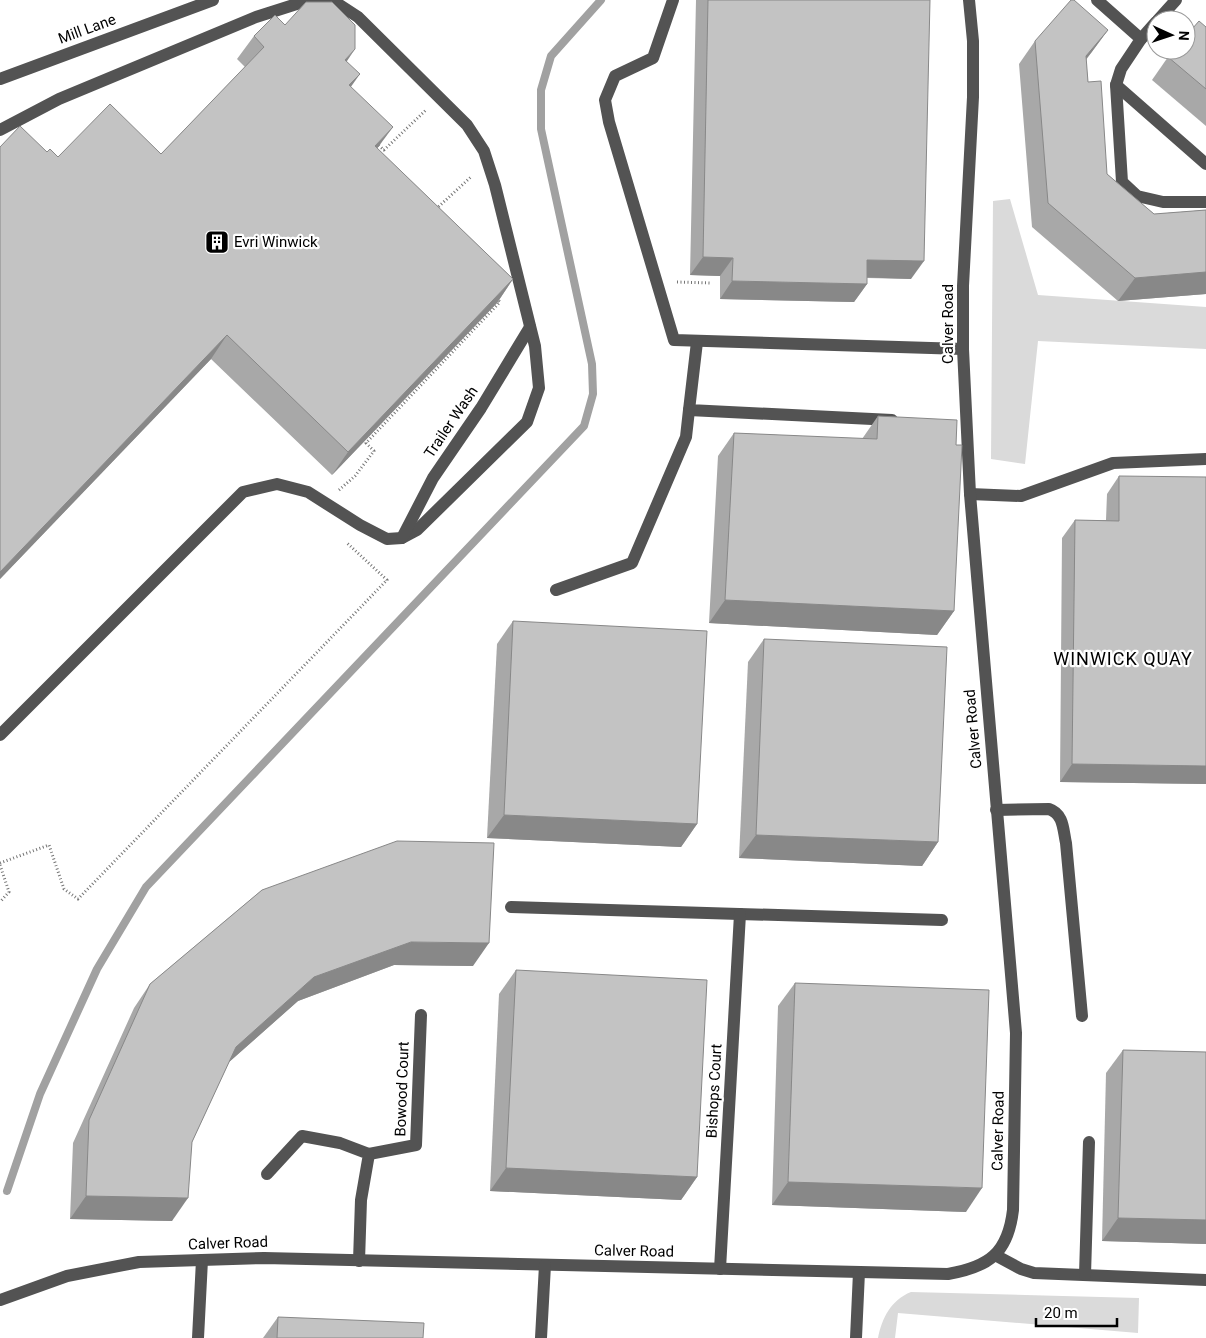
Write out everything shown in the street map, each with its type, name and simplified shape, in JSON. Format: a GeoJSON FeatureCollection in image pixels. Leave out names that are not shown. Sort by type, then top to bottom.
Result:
{"type":"FeatureCollection","features":[{"type":"Feature","properties":{"kind":"street","name":"Mill Lane"},"geometry":{"type":"LineString","coordinates":[[0,79],[213,0]]}},
{"type":"Feature","properties":{"kind":"street"},"geometry":{"type":"LineString","coordinates":[[673,0],[653,58],[616,76],[605,100],[608,122],[674,340],[963,349]]}},
{"type":"Feature","properties":{"kind":"street","name":"Calver Road"},"geometry":{"type":"LineString","coordinates":[[0,1300],[67,1276],[139,1262],[264,1258],[948,1274],[983,1265],[995,1256],[1011,1227],[1013,1210],[1016,1033],[970,494],[963,349],[963,286],[973,97],[973,41],[969,0]]}},
{"type":"Feature","properties":{"kind":"street"},"geometry":{"type":"LineString","coordinates":[[1097,0],[1141,39]]}},
{"type":"Feature","properties":{"kind":"street"},"geometry":{"type":"LineString","coordinates":[[1167,10],[1176,0]]}},
{"type":"Feature","properties":{"kind":"street"},"geometry":{"type":"LineString","coordinates":[[0,130],[68,95],[256,17],[306,1],[335,2],[358,17],[467,125],[484,151],[535,346],[539,388],[527,422],[417,530],[402,538],[387,539],[360,526],[308,492],[277,484],[243,492],[0,735]]}},
{"type":"Feature","properties":{"kind":"street"},"geometry":{"type":"LineString","coordinates":[[1146,33],[1121,69],[1116,85],[1122,182],[1137,196],[1163,202],[1206,202]]}},
{"type":"Feature","properties":{"kind":"street"},"geometry":{"type":"LineString","coordinates":[[1116,85],[1206,164]]}},
{"type":"Feature","properties":{"kind":"street","name":"Trailer Wash"},"geometry":{"type":"LineString","coordinates":[[402,538],[433,478],[481,408],[530,326]]}},
{"type":"Feature","properties":{"kind":"street"},"geometry":{"type":"LineString","coordinates":[[556,590],[632,563],[686,437],[697,342]]}},
{"type":"Feature","properties":{"kind":"street"},"geometry":{"type":"LineString","coordinates":[[689,410],[903,421]]}},
{"type":"Feature","properties":{"kind":"street"},"geometry":{"type":"LineString","coordinates":[[970,494],[1021,496],[1113,463],[1206,459]]}},
{"type":"Feature","properties":{"kind":"street"},"geometry":{"type":"LineString","coordinates":[[996,810],[1049,809],[1056,811],[1061,817],[1066,843],[1082,1016]]}},
{"type":"Feature","properties":{"kind":"street"},"geometry":{"type":"LineString","coordinates":[[511,907],[942,920]]}},
{"type":"Feature","properties":{"kind":"street","name":"Bishops Court"},"geometry":{"type":"LineString","coordinates":[[720,1269],[740,914]]}},
{"type":"Feature","properties":{"kind":"street","name":"Bowood Court"},"geometry":{"type":"LineString","coordinates":[[369,1154],[416,1145],[422,1015]]}},
{"type":"Feature","properties":{"kind":"street"},"geometry":{"type":"LineString","coordinates":[[268,1174],[302,1136],[340,1143],[369,1154],[360,1200],[359,1261]]}},
{"type":"Feature","properties":{"kind":"street"},"geometry":{"type":"LineString","coordinates":[[1085,1276],[1089,1142]]}},
{"type":"Feature","properties":{"kind":"street"},"geometry":{"type":"LineString","coordinates":[[995,1256],[1020,1269],[1034,1273],[1206,1280]]}},
{"type":"Feature","properties":{"kind":"street"},"geometry":{"type":"LineString","coordinates":[[198,1338],[202,1260]]}},
{"type":"Feature","properties":{"kind":"street"},"geometry":{"type":"LineString","coordinates":[[541,1338],[545,1266]]}},
{"type":"Feature","properties":{"kind":"street"},"geometry":{"type":"LineString","coordinates":[[856,1338],[859,1272]]}},
{"type":"Feature","properties":{"kind":"path"},"geometry":{"type":"LineString","coordinates":[[371,138],[384,150],[438,97]]}},
{"type":"Feature","properties":{"kind":"path"},"geometry":{"type":"LineString","coordinates":[[434,211],[488,162]]}},
{"type":"Feature","properties":{"kind":"path"},"geometry":{"type":"LineString","coordinates":[[673,282],[712,282]]}},
{"type":"Feature","properties":{"kind":"path"},"geometry":{"type":"LineString","coordinates":[[339,490],[355,476],[374,451],[366,443],[500,302],[494,296]]}},
{"type":"Feature","properties":{"kind":"path"},"geometry":{"type":"LineString","coordinates":[[0,902],[9,892],[0,864],[49,845],[64,890],[78,899],[387,580],[344,540]]}},
{"type":"Feature","properties":{"kind":"shaded area"},"geometry":{"type":"Polygon","coordinates":[[[1010,199],[1038,295],[1206,307],[1206,349],[1038,341],[1025,464],[991,459],[993,201],[1010,199]]]}},
{"type":"Feature","properties":{"kind":"shaded area"},"geometry":{"type":"Polygon","coordinates":[[[911,1292],[1139,1298],[1138,1333],[898,1313],[895,1338],[878,1338],[889,1310],[904,1295],[911,1292]]]}},
{"type":"Feature","properties":{"kind":"building"},"geometry":{"type":"Polygon","coordinates":[[[708,0],[930,0],[924,261],[867,260],[867,284],[732,281],[733,258],[703,257],[708,0]]]}},
{"type":"Feature","properties":{"kind":"building"},"geometry":{"type":"Polygon","coordinates":[[[1071,0],[1074,0],[1108,30],[1086,56],[1088,82],[1101,81],[1107,174],[1154,214],[1206,210],[1206,272],[1135,278],[1048,203],[1035,41],[1071,0]]]}},
{"type":"Feature","properties":{"kind":"building","name":"Evri Winwick"},"geometry":{"type":"Polygon","coordinates":[[[306,2],[332,2],[355,25],[355,49],[345,60],[360,74],[349,85],[393,127],[375,146],[513,279],[348,452],[227,335],[0,572],[0,147],[20,126],[47,152],[50,149],[58,157],[110,104],[161,154],[264,47],[254,36],[275,15],[285,25],[306,2]]]}},
{"type":"Feature","properties":{"kind":"building"},"geometry":{"type":"Polygon","coordinates":[[[1199,21],[1206,27],[1206,89],[1172,60],[1196,60],[1196,24],[1199,21]]]}},
{"type":"Feature","properties":{"kind":"building"},"geometry":{"type":"Polygon","coordinates":[[[878,416],[957,420],[956,445],[962,445],[954,611],[725,600],[734,433],[877,439],[878,416]]]}},
{"type":"Feature","properties":{"kind":"building"},"geometry":{"type":"Polygon","coordinates":[[[1119,476],[1206,477],[1206,766],[1072,764],[1075,520],[1119,521],[1119,476]]]}},
{"type":"Feature","properties":{"kind":"building"},"geometry":{"type":"Polygon","coordinates":[[[513,621],[707,631],[697,824],[504,815],[513,621]]]}},
{"type":"Feature","properties":{"kind":"building"},"geometry":{"type":"Polygon","coordinates":[[[764,639],[947,647],[938,842],[756,835],[764,639]]]}},
{"type":"Feature","properties":{"kind":"building"},"geometry":{"type":"Polygon","coordinates":[[[397,841],[494,843],[489,943],[411,942],[314,977],[236,1047],[192,1142],[188,1198],[86,1196],[89,1120],[150,984],[262,890],[397,841]]]}},
{"type":"Feature","properties":{"kind":"building"},"geometry":{"type":"Polygon","coordinates":[[[516,970],[707,980],[697,1177],[506,1168],[516,970]]]}},
{"type":"Feature","properties":{"kind":"building"},"geometry":{"type":"Polygon","coordinates":[[[795,983],[989,990],[982,1188],[788,1182],[795,983]]]}},
{"type":"Feature","properties":{"kind":"building"},"geometry":{"type":"Polygon","coordinates":[[[1123,1050],[1206,1052],[1206,1220],[1118,1218],[1123,1050]]]}},
{"type":"Feature","properties":{"kind":"building"},"geometry":{"type":"Polygon","coordinates":[[[278,1317],[424,1323],[423,1338],[277,1338],[278,1317]]]}},
{"type":"Feature","properties":{"kind":"waterway"},"geometry":{"type":"LineString","coordinates":[[7,1191],[40,1094],[97,969],[146,887],[584,426],[593,394],[592,364],[541,129],[541,90],[551,56],[601,0]]}},
{"type":"Feature","properties":{"kind":"place","name":"Evri Winwick"},"geometry":{"type":"Point","coordinates":[217,242]}},
{"type":"Feature","properties":{"kind":"district","name":"WINWICK QUAY"},"geometry":{"type":"Point","coordinates":[1123,658]}}]}
